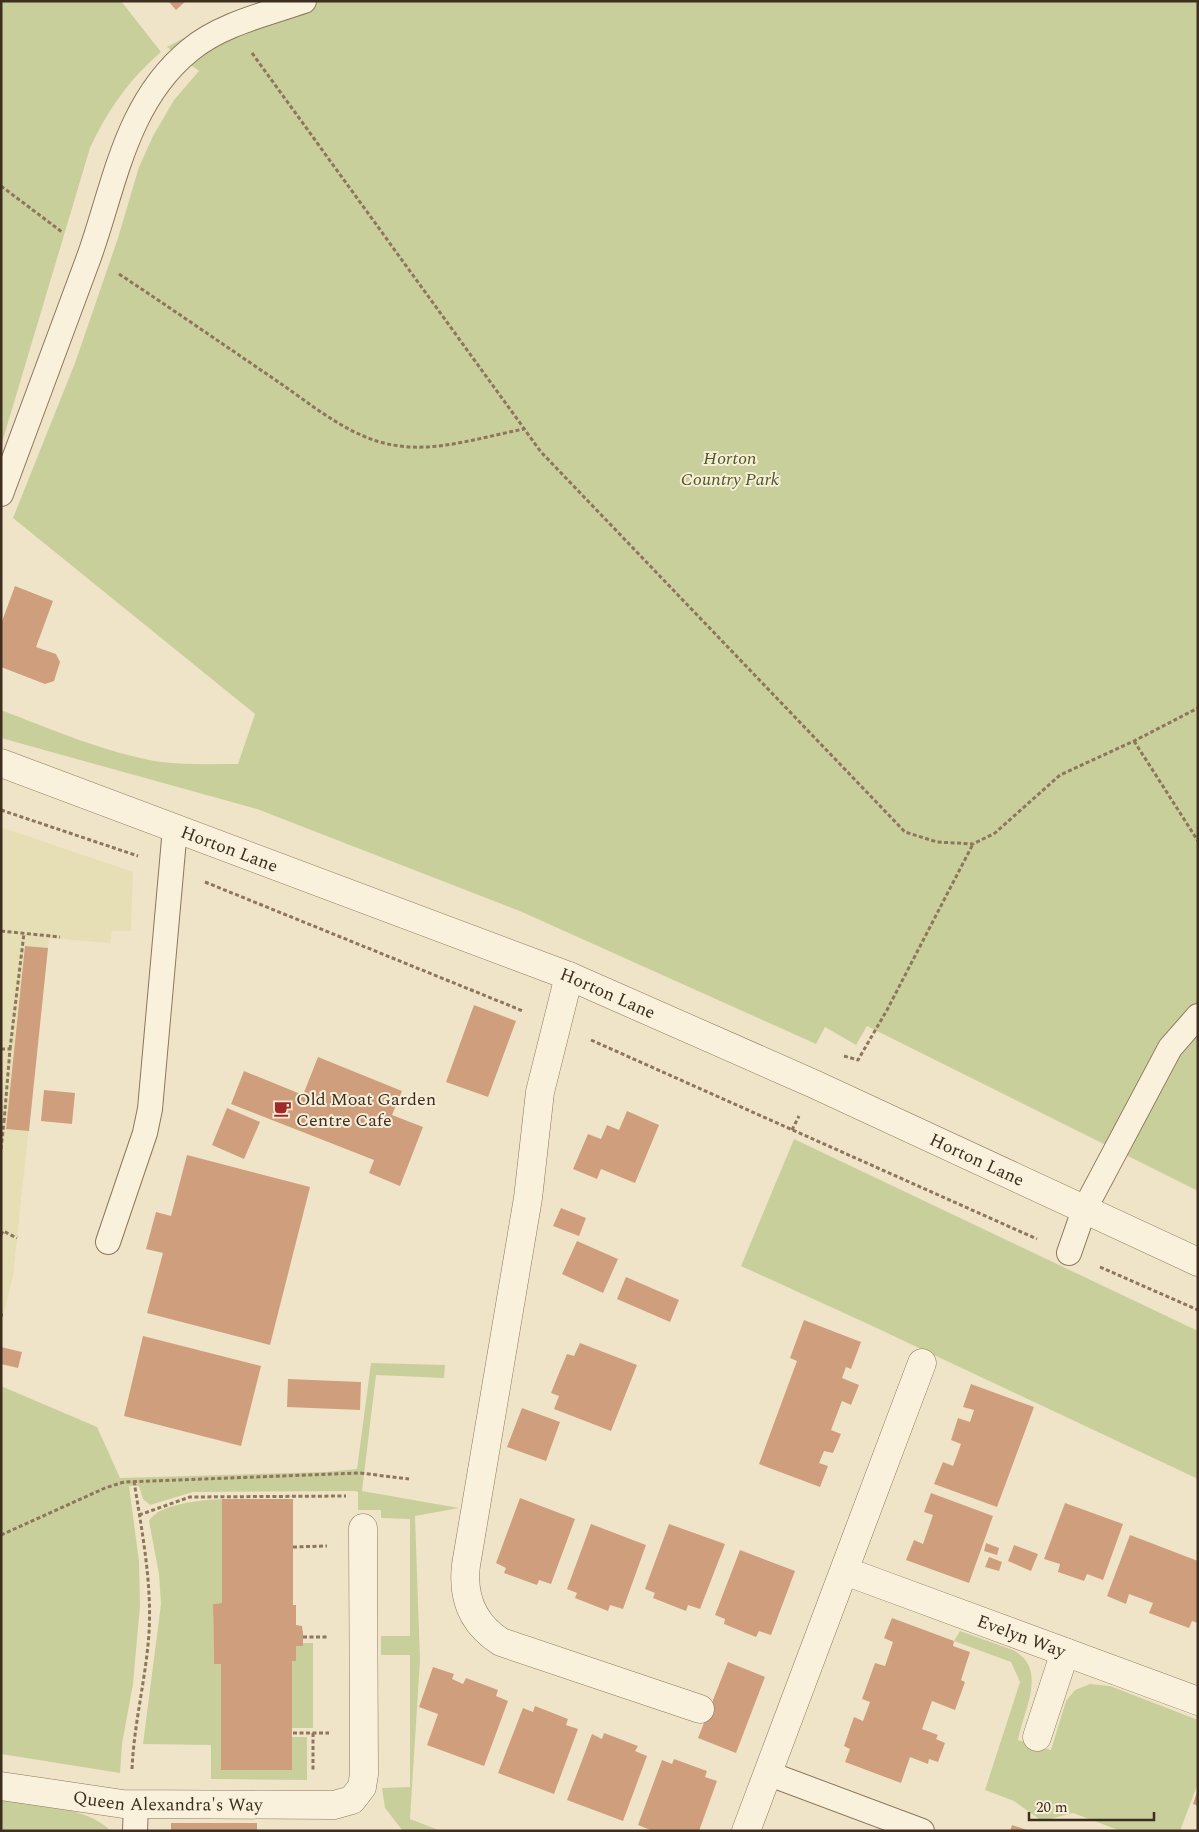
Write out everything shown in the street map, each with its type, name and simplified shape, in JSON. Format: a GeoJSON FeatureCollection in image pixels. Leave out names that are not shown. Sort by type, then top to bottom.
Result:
{"type":"FeatureCollection","features":[{"type":"Feature","properties":{"kind":"street","name":"Horton Lane"},"geometry":{"type":"LineString","coordinates":[[1,763],[569,976],[814,1084],[1198,1262]]}},
{"type":"Feature","properties":{"kind":"street"},"geometry":{"type":"LineString","coordinates":[[569,976],[540,1092],[528,1198],[467,1557],[465,1576],[467,1599],[482,1629],[501,1642],[700,1709]]}},
{"type":"Feature","properties":{"kind":"street"},"geometry":{"type":"LineString","coordinates":[[746,1831],[922,1363]]}},
{"type":"Feature","properties":{"kind":"street","name":"Queen Alexandra's Way"},"geometry":{"type":"LineString","coordinates":[[1,1786],[133,1804],[334,1805],[352,1800],[362,1788],[364,1779],[363,1528]]}},
{"type":"Feature","properties":{"kind":"street","name":"Evelyn Way"},"geometry":{"type":"LineString","coordinates":[[845,1571],[1198,1701]]}},
{"type":"Feature","properties":{"kind":"street"},"geometry":{"type":"LineString","coordinates":[[1037,1737],[1065,1652]]}},
{"type":"Feature","properties":{"kind":"lane"},"geometry":{"type":"LineString","coordinates":[[1,494],[90,254],[119,160],[146,102],[173,66],[206,38],[304,1]]}},
{"type":"Feature","properties":{"kind":"lane"},"geometry":{"type":"LineString","coordinates":[[108,1242],[145,1132],[150,1109],[175,828]]}},
{"type":"Feature","properties":{"kind":"lane"},"geometry":{"type":"LineString","coordinates":[[1069,1253],[1084,1210],[1170,1048],[1198,1016]]}},
{"type":"Feature","properties":{"kind":"lane"},"geometry":{"type":"LineString","coordinates":[[767,1773],[922,1831]]}},
{"type":"Feature","properties":{"kind":"lane"},"geometry":{"type":"LineString","coordinates":[[133,1804],[135,1831]]}},
{"type":"Feature","properties":{"kind":"path"},"geometry":{"type":"LineString","coordinates":[[232,27],[541,452],[905,832],[937,842],[973,844],[995,833],[1060,775],[1134,742],[1198,708]]}},
{"type":"Feature","properties":{"kind":"path"},"geometry":{"type":"LineString","coordinates":[[1,186],[90,254],[326,414],[372,439],[392,445],[414,447],[446,444],[524,429]]}},
{"type":"Feature","properties":{"kind":"path"},"geometry":{"type":"LineString","coordinates":[[1134,742],[1198,841]]}},
{"type":"Feature","properties":{"kind":"path"},"geometry":{"type":"LineString","coordinates":[[1,810],[171,867],[556,1025],[1198,1310]]}},
{"type":"Feature","properties":{"kind":"path"},"geometry":{"type":"LineString","coordinates":[[835,1054],[858,1060],[887,1010],[973,844]]}},
{"type":"Feature","properties":{"kind":"path"},"geometry":{"type":"LineString","coordinates":[[1,931],[60,937]]}},
{"type":"Feature","properties":{"kind":"path"},"geometry":{"type":"LineString","coordinates":[[1,1149],[2,1122],[24,933]]}},
{"type":"Feature","properties":{"kind":"path"},"geometry":{"type":"LineString","coordinates":[[1,1049],[10,1048]]}},
{"type":"Feature","properties":{"kind":"path"},"geometry":{"type":"LineString","coordinates":[[792,1130],[801,1114]]}},
{"type":"Feature","properties":{"kind":"path"},"geometry":{"type":"LineString","coordinates":[[2,1232],[17,1238]]}},
{"type":"Feature","properties":{"kind":"path"},"geometry":{"type":"LineString","coordinates":[[1,1535],[105,1488],[124,1482],[360,1474],[409,1479]]}},
{"type":"Feature","properties":{"kind":"path"},"geometry":{"type":"LineString","coordinates":[[133,1804],[132,1756],[149,1632],[149,1578],[134,1481]]}},
{"type":"Feature","properties":{"kind":"path"},"geometry":{"type":"LineString","coordinates":[[139,1514],[190,1497],[352,1496],[353,1517],[362,1522],[363,1528]]}},
{"type":"Feature","properties":{"kind":"shaded area"},"geometry":{"type":"Polygon","coordinates":[[[1,827],[133,872],[131,931],[112,931],[110,943],[49,938],[13,1276],[1,1324],[1,827]]]}},
{"type":"Feature","properties":{"kind":"green space"},"geometry":{"type":"Polygon","coordinates":[[[1,1],[121,1],[161,52],[120,96],[104,120],[90,148],[1,446],[1,1]]]}},
{"type":"Feature","properties":{"kind":"green space","name":"Horton Country Park"},"geometry":{"type":"Polygon","coordinates":[[[273,1],[1198,1],[1198,1191],[867,1026],[856,1045],[825,1027],[816,1044],[522,912],[257,809],[1,738],[1,710],[80,740],[140,758],[180,764],[238,764],[255,714],[13,518],[75,363],[118,238],[139,167],[153,136],[174,100],[199,71],[167,47],[214,22],[273,1]]]}},
{"type":"Feature","properties":{"kind":"green space"},"geometry":{"type":"Polygon","coordinates":[[[794,1139],[1198,1331],[1198,1479],[741,1266],[794,1139]]]}},
{"type":"Feature","properties":{"kind":"green space"},"geometry":{"type":"Polygon","coordinates":[[[371,1363],[445,1365],[444,1378],[376,1375],[362,1491],[459,1508],[415,1516],[420,1660],[410,1819],[441,1831],[403,1831],[385,1808],[382,1788],[410,1787],[410,1655],[381,1655],[381,1636],[410,1636],[410,1519],[381,1518],[381,1510],[358,1510],[358,1492],[355,1491],[193,1492],[150,1505],[143,1499],[139,1486],[129,1486],[139,1561],[140,1606],[133,1684],[122,1744],[120,1773],[1,1754],[1,1386],[97,1427],[120,1478],[326,1472],[357,1469],[371,1363]]]}},
{"type":"Feature","properties":{"kind":"green space"},"geometry":{"type":"Polygon","coordinates":[[[222,1499],[222,1603],[213,1604],[214,1664],[221,1664],[221,1769],[292,1770],[292,1737],[307,1737],[307,1780],[211,1779],[211,1745],[143,1744],[161,1604],[159,1574],[149,1521],[154,1515],[172,1506],[222,1499]]]}},
{"type":"Feature","properties":{"kind":"green space"},"geometry":{"type":"Polygon","coordinates":[[[960,1631],[1013,1650],[1024,1658],[1030,1668],[1032,1679],[1031,1691],[1018,1740],[1051,1750],[1066,1701],[1075,1690],[1090,1684],[1110,1686],[1198,1720],[1198,1783],[1180,1831],[1121,1831],[1073,1813],[1042,1821],[1014,1801],[985,1790],[1020,1682],[1011,1662],[954,1641],[960,1631]]]}},
{"type":"Feature","properties":{"kind":"green space"},"geometry":{"type":"Polygon","coordinates":[[[302,1643],[313,1643],[313,1728],[292,1728],[292,1661],[296,1661],[296,1646],[302,1646],[302,1643]]]}},
{"type":"Feature","properties":{"kind":"green space"},"geometry":{"type":"Polygon","coordinates":[[[1,1799],[44,1805],[75,1812],[101,1823],[111,1831],[1,1831],[1,1799]]]}},
{"type":"Feature","properties":{"kind":"building"},"geometry":{"type":"Polygon","coordinates":[[[168,1],[186,1],[176,10],[168,1]]]}},
{"type":"Feature","properties":{"kind":"building"},"geometry":{"type":"Polygon","coordinates":[[[15,586],[53,601],[36,647],[56,654],[60,662],[54,681],[45,684],[1,667],[1,624],[15,586]]]}},
{"type":"Feature","properties":{"kind":"building"},"geometry":{"type":"Polygon","coordinates":[[[25,946],[48,948],[29,1131],[6,1129],[25,946]]]}},
{"type":"Feature","properties":{"kind":"building"},"geometry":{"type":"Polygon","coordinates":[[[474,1005],[516,1021],[488,1097],[446,1082],[474,1005]]]}},
{"type":"Feature","properties":{"kind":"building"},"geometry":{"type":"Polygon","coordinates":[[[318,1057],[402,1091],[392,1115],[423,1127],[400,1186],[369,1173],[374,1160],[231,1104],[244,1071],[303,1095],[318,1057]]]}},
{"type":"Feature","properties":{"kind":"building"},"geometry":{"type":"Polygon","coordinates":[[[44,1090],[75,1093],[72,1124],[41,1121],[44,1090]]]}},
{"type":"Feature","properties":{"kind":"building"},"geometry":{"type":"Polygon","coordinates":[[[227,1108],[260,1122],[244,1159],[212,1145],[227,1108]]]}},
{"type":"Feature","properties":{"kind":"building"},"geometry":{"type":"Polygon","coordinates":[[[627,1111],[659,1125],[635,1183],[601,1169],[597,1179],[573,1169],[588,1134],[601,1139],[607,1125],[619,1130],[627,1111]]]}},
{"type":"Feature","properties":{"kind":"building"},"geometry":{"type":"Polygon","coordinates":[[[187,1155],[310,1187],[270,1345],[147,1313],[163,1253],[146,1249],[156,1212],[171,1216],[187,1155]]]}},
{"type":"Feature","properties":{"kind":"building"},"geometry":{"type":"Polygon","coordinates":[[[561,1208],[586,1218],[579,1236],[553,1226],[561,1208]]]}},
{"type":"Feature","properties":{"kind":"building"},"geometry":{"type":"Polygon","coordinates":[[[577,1241],[618,1259],[603,1293],[562,1274],[577,1241]]]}},
{"type":"Feature","properties":{"kind":"building"},"geometry":{"type":"Polygon","coordinates":[[[626,1277],[679,1300],[670,1322],[617,1299],[626,1277]]]}},
{"type":"Feature","properties":{"kind":"building"},"geometry":{"type":"Polygon","coordinates":[[[804,1320],[861,1342],[851,1369],[846,1367],[842,1378],[859,1385],[851,1405],[842,1401],[831,1430],[841,1434],[833,1453],[824,1451],[819,1463],[828,1466],[820,1487],[759,1464],[797,1361],[790,1358],[804,1320]]]}},
{"type":"Feature","properties":{"kind":"building"},"geometry":{"type":"Polygon","coordinates":[[[143,1336],[261,1366],[241,1446],[124,1416],[143,1336]]]}},
{"type":"Feature","properties":{"kind":"building"},"geometry":{"type":"Polygon","coordinates":[[[580,1343],[637,1365],[611,1431],[554,1409],[559,1396],[551,1393],[567,1354],[574,1356],[580,1343]]]}},
{"type":"Feature","properties":{"kind":"building"},"geometry":{"type":"Polygon","coordinates":[[[1,1347],[22,1352],[18,1368],[1,1364],[1,1347]]]}},
{"type":"Feature","properties":{"kind":"building"},"geometry":{"type":"Polygon","coordinates":[[[288,1379],[361,1382],[360,1410],[287,1407],[288,1379]]]}},
{"type":"Feature","properties":{"kind":"building"},"geometry":{"type":"Polygon","coordinates":[[[971,1384],[1034,1407],[997,1507],[934,1484],[943,1462],[953,1466],[961,1444],[951,1440],[958,1418],[970,1422],[974,1410],[963,1407],[971,1384]]]}},
{"type":"Feature","properties":{"kind":"building"},"geometry":{"type":"Polygon","coordinates":[[[522,1408],[560,1422],[546,1461],[507,1447],[522,1408]]]}},
{"type":"Feature","properties":{"kind":"building"},"geometry":{"type":"Polygon","coordinates":[[[931,1493],[993,1516],[969,1583],[906,1560],[914,1540],[923,1544],[933,1515],[924,1512],[931,1493]]]}},
{"type":"Feature","properties":{"kind":"building"},"geometry":{"type":"Polygon","coordinates":[[[520,1498],[575,1519],[551,1584],[539,1580],[537,1585],[504,1573],[506,1568],[496,1563],[520,1498]]]}},
{"type":"Feature","properties":{"kind":"building"},"geometry":{"type":"Polygon","coordinates":[[[222,1499],[293,1499],[293,1605],[296,1605],[296,1625],[302,1626],[303,1646],[296,1646],[296,1661],[292,1661],[292,1770],[221,1770],[221,1664],[214,1664],[213,1604],[222,1603],[222,1499]]]}},
{"type":"Feature","properties":{"kind":"building"},"geometry":{"type":"Polygon","coordinates":[[[1065,1503],[1123,1524],[1103,1580],[1087,1574],[1084,1581],[1058,1572],[1060,1564],[1044,1559],[1065,1503]]]}},
{"type":"Feature","properties":{"kind":"building"},"geometry":{"type":"Polygon","coordinates":[[[591,1524],[646,1545],[623,1609],[610,1605],[608,1611],[575,1598],[577,1593],[567,1589],[591,1524]]]}},
{"type":"Feature","properties":{"kind":"building"},"geometry":{"type":"Polygon","coordinates":[[[669,1524],[725,1544],[700,1609],[688,1605],[686,1611],[653,1598],[655,1593],[645,1589],[669,1524]]]}},
{"type":"Feature","properties":{"kind":"building"},"geometry":{"type":"Polygon","coordinates":[[[1130,1535],[1198,1561],[1198,1623],[1192,1621],[1189,1628],[1149,1613],[1153,1603],[1129,1594],[1126,1604],[1107,1596],[1130,1535]]]}},
{"type":"Feature","properties":{"kind":"building"},"geometry":{"type":"Polygon","coordinates":[[[986,1543],[999,1548],[997,1555],[984,1551],[986,1543]]]}},
{"type":"Feature","properties":{"kind":"building"},"geometry":{"type":"Polygon","coordinates":[[[1014,1545],[1038,1554],[1031,1571],[1008,1561],[1014,1545]]]}},
{"type":"Feature","properties":{"kind":"building"},"geometry":{"type":"Polygon","coordinates":[[[740,1550],[795,1571],[771,1635],[759,1631],[756,1637],[724,1624],[725,1619],[715,1615],[740,1550]]]}},
{"type":"Feature","properties":{"kind":"building"},"geometry":{"type":"Polygon","coordinates":[[[989,1557],[1002,1562],[999,1571],[985,1567],[989,1557]]]}},
{"type":"Feature","properties":{"kind":"building"},"geometry":{"type":"Polygon","coordinates":[[[892,1618],[954,1641],[953,1646],[970,1652],[961,1680],[965,1682],[955,1710],[932,1701],[922,1729],[938,1735],[936,1739],[945,1743],[938,1762],[929,1759],[928,1764],[910,1757],[901,1783],[845,1762],[850,1749],[844,1746],[854,1717],[863,1721],[870,1702],[862,1699],[875,1663],[885,1666],[893,1642],[884,1638],[892,1618]]]}},
{"type":"Feature","properties":{"kind":"building"},"geometry":{"type":"Polygon","coordinates":[[[728,1662],[765,1677],[736,1753],[698,1738],[728,1662]]]}},
{"type":"Feature","properties":{"kind":"building"},"geometry":{"type":"Polygon","coordinates":[[[433,1667],[454,1674],[452,1679],[463,1684],[466,1678],[498,1690],[496,1696],[508,1701],[484,1766],[427,1745],[438,1714],[419,1707],[433,1667]]]}},
{"type":"Feature","properties":{"kind":"building"},"geometry":{"type":"Polygon","coordinates":[[[535,1706],[568,1719],[566,1725],[578,1729],[554,1794],[498,1773],[523,1708],[533,1712],[535,1706]]]}},
{"type":"Feature","properties":{"kind":"building"},"geometry":{"type":"Polygon","coordinates":[[[604,1733],[638,1746],[635,1751],[647,1756],[623,1821],[567,1800],[592,1734],[602,1739],[604,1733]]]}},
{"type":"Feature","properties":{"kind":"building"},"geometry":{"type":"Polygon","coordinates":[[[674,1759],[707,1771],[705,1777],[717,1781],[699,1831],[653,1831],[638,1825],[662,1760],[672,1764],[674,1759]]]}},
{"type":"Feature","properties":{"kind":"building"},"geometry":{"type":"Polygon","coordinates":[[[1198,1792],[1198,1806],[1193,1804],[1198,1792]]]}},
{"type":"Feature","properties":{"kind":"building"},"geometry":{"type":"Polygon","coordinates":[[[171,1823],[257,1823],[257,1831],[171,1831],[171,1823]]]}},
{"type":"Feature","properties":{"kind":"building"},"geometry":{"type":"Polygon","coordinates":[[[1012,1825],[1027,1830],[1027,1831],[1010,1831],[1012,1825]]]}},
{"type":"Feature","properties":{"kind":"place","name":"Old Moat Garden Centre Cafe"},"geometry":{"type":"Point","coordinates":[282,1109]}}]}
